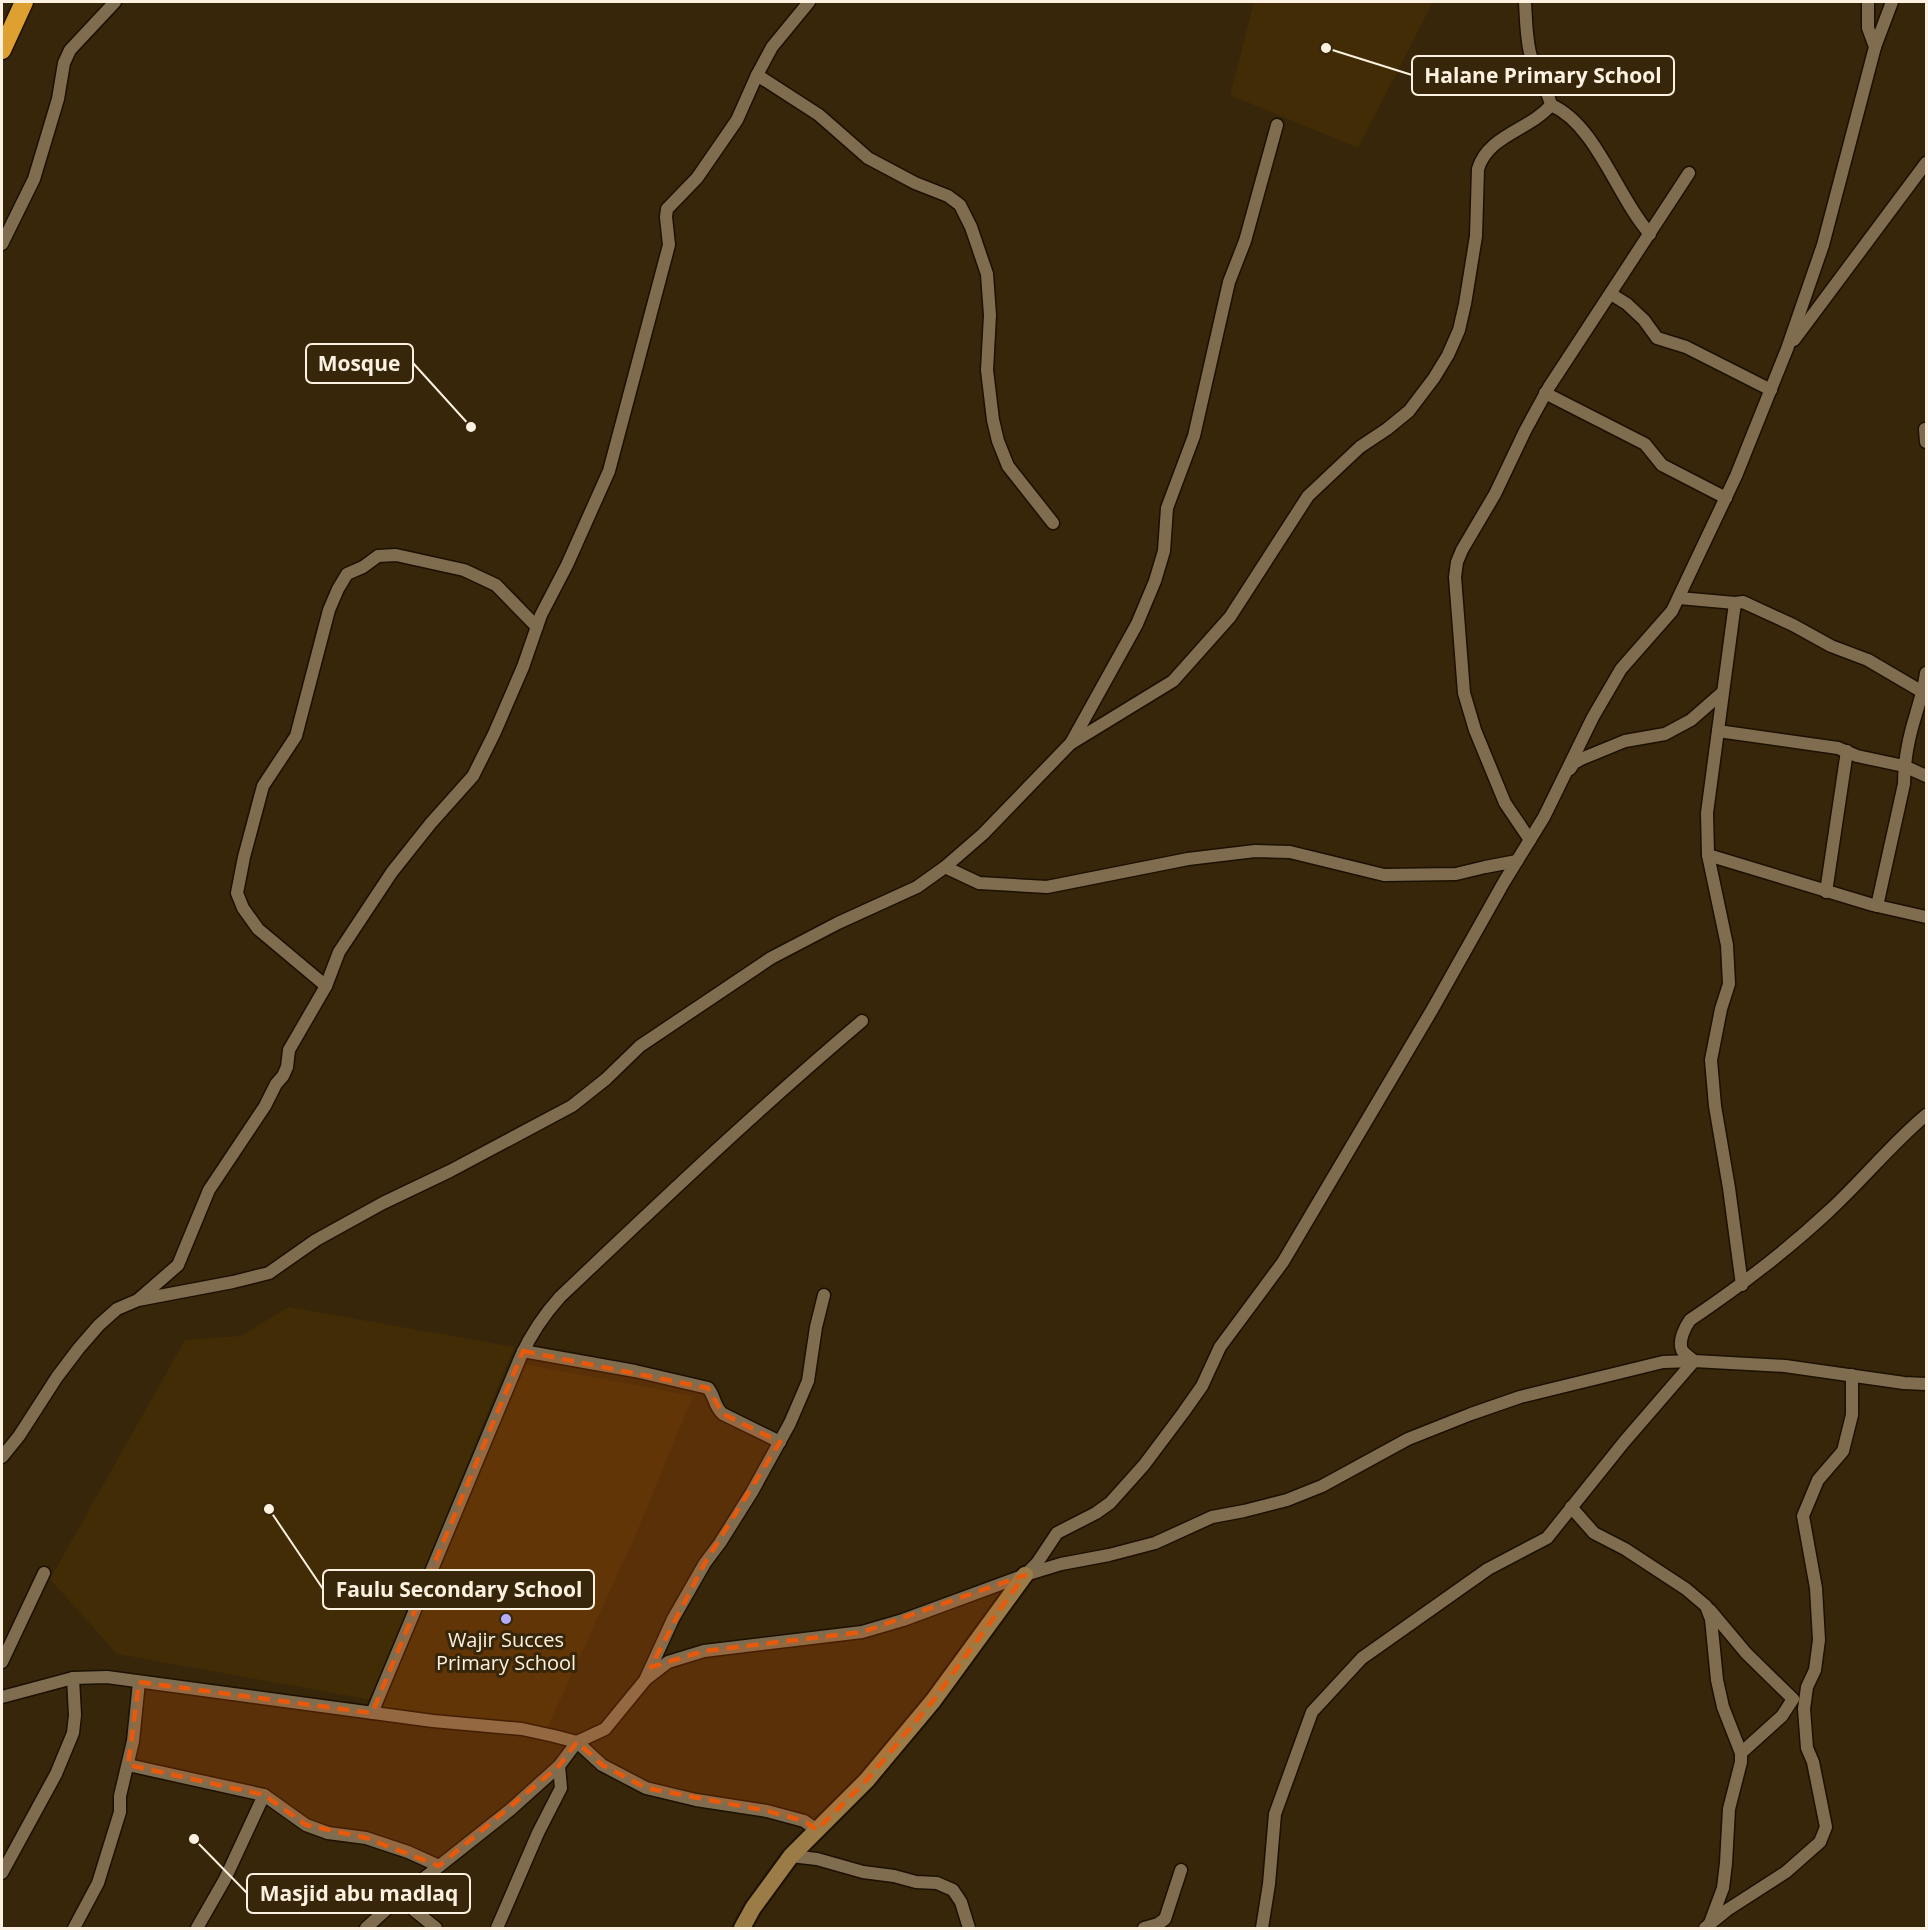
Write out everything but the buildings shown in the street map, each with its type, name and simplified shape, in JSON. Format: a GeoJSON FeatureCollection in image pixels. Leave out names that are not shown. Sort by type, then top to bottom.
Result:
{"type":"FeatureCollection","features":[{"type":"Feature","properties":{"kind":"highway"},"geometry":{"type":"LineString","coordinates":[[2,50],[24,2]]}},
{"type":"Feature","properties":{"kind":"street"},"geometry":{"type":"LineString","coordinates":[[2,244],[34,179],[58,99],[66,56],[115,2]]}},
{"type":"Feature","properties":{"kind":"street"},"geometry":{"type":"LineString","coordinates":[[138,1300],[178,1265],[210,1190],[265,1106],[276,1084],[284,1076],[289,1050],[326,986],[339,952],[392,872],[473,776],[494,734],[537,627],[609,471],[669,245],[666,217],[668,209],[697,178],[737,120],[772,47],[809,2]]}},
{"type":"Feature","properties":{"kind":"street"},"geometry":{"type":"LineString","coordinates":[[1525,2],[1530,52],[1551,105],[1569,116],[1583,132],[1611,171],[1640,223],[1650,234]]}},
{"type":"Feature","properties":{"kind":"street"},"geometry":{"type":"LineString","coordinates":[[1868,2],[1868,28],[1875,47]]}},
{"type":"Feature","properties":{"kind":"street"},"geometry":{"type":"LineString","coordinates":[[742,1929],[753,1908],[792,1856],[867,1780],[933,1701],[1057,1533],[1096,1513],[1110,1503],[1144,1465],[1183,1413],[1202,1386],[1220,1347],[1283,1262],[1414,1040],[1544,817],[1593,717],[1621,669],[1672,611],[1726,498],[1787,349],[1823,245],[1875,47],[1892,2]]}},
{"type":"Feature","properties":{"kind":"street"},"geometry":{"type":"LineString","coordinates":[[757,75],[819,115],[868,158],[915,183],[948,196],[960,206],[971,227],[987,274],[990,315],[987,370],[998,441],[1008,466],[1053,524]]}},
{"type":"Feature","properties":{"kind":"street"},"geometry":{"type":"LineString","coordinates":[[2,1456],[19,1436],[57,1377],[99,1325],[117,1309],[138,1300],[269,1273],[316,1240],[383,1203],[450,1171],[572,1106],[606,1079],[640,1046],[771,958],[838,923],[917,887],[945,867],[983,834],[1070,744],[1173,681],[1230,618],[1308,496],[1360,447],[1409,411],[1434,378],[1459,330],[1465,304],[1476,236],[1481,159],[1488,150],[1543,115],[1551,105]]}},
{"type":"Feature","properties":{"kind":"street"},"geometry":{"type":"LineString","coordinates":[[1070,744],[1137,624],[1155,581],[1164,551],[1167,508],[1194,436],[1229,282],[1245,242],[1277,125]]}},
{"type":"Feature","properties":{"kind":"street"},"geometry":{"type":"LineString","coordinates":[[1787,349],[1926,163]]}},
{"type":"Feature","properties":{"kind":"street"},"geometry":{"type":"LineString","coordinates":[[1530,840],[1505,803],[1475,730],[1464,693],[1455,577],[1457,562],[1462,549],[1495,494],[1545,393],[1689,173]]}},
{"type":"Feature","properties":{"kind":"street"},"geometry":{"type":"LineString","coordinates":[[1611,294],[1627,304],[1644,320],[1657,338],[1686,347],[1771,390]]}},
{"type":"Feature","properties":{"kind":"street"},"geometry":{"type":"LineString","coordinates":[[1545,393],[1645,444],[1662,465],[1726,498]]}},
{"type":"Feature","properties":{"kind":"street"},"geometry":{"type":"LineString","coordinates":[[326,986],[258,929],[243,908],[237,893],[263,786],[296,736],[329,610],[347,574],[363,567],[378,556],[396,555],[464,570],[496,585],[537,627]]}},
{"type":"Feature","properties":{"kind":"street"},"geometry":{"type":"LineString","coordinates":[[1679,598],[1743,602],[1831,646],[1868,660],[1925,694]]}},
{"type":"Feature","properties":{"kind":"street"},"geometry":{"type":"LineString","coordinates":[[1735,603],[1707,813],[1708,855],[1727,945],[1729,984],[1721,1009],[1711,1060],[1715,1106],[1742,1285]]}},
{"type":"Feature","properties":{"kind":"street"},"geometry":{"type":"LineString","coordinates":[[1877,906],[1904,784],[1904,766],[1915,716],[1925,694],[1926,673]]}},
{"type":"Feature","properties":{"kind":"street"},"geometry":{"type":"LineString","coordinates":[[1562,780],[1574,763],[1581,759],[1625,741],[1665,735],[1691,720],[1723,692]]}},
{"type":"Feature","properties":{"kind":"street"},"geometry":{"type":"LineString","coordinates":[[1718,731],[1847,751],[1857,756],[1904,766],[1926,776]]}},
{"type":"Feature","properties":{"kind":"street"},"geometry":{"type":"LineString","coordinates":[[1826,892],[1847,751]]}},
{"type":"Feature","properties":{"kind":"street"},"geometry":{"type":"LineString","coordinates":[[945,867],[979,883],[1047,887],[1188,859],[1255,851],[1290,852],[1384,875],[1456,874],[1517,861]]}},
{"type":"Feature","properties":{"kind":"street"},"geometry":{"type":"LineString","coordinates":[[1708,855],[1826,892],[1926,917]]}},
{"type":"Feature","properties":{"kind":"street"},"geometry":{"type":"LineString","coordinates":[[372,1713],[523,1351],[541,1318],[560,1297],[784,1087],[862,1021]]}},
{"type":"Feature","properties":{"kind":"street"},"geometry":{"type":"LineString","coordinates":[[1694,1361],[1682,1350],[1686,1326],[1690,1320],[1742,1285],[1828,1212],[1899,1139],[1926,1115]]}},
{"type":"Feature","properties":{"kind":"street"},"geometry":{"type":"LineString","coordinates":[[646,1679],[673,1619],[700,1572],[752,1492],[780,1442],[808,1381],[816,1328],[824,1295]]}},
{"type":"Feature","properties":{"kind":"street"},"geometry":{"type":"LineString","coordinates":[[523,1351],[635,1371],[708,1388],[718,1410],[723,1414],[780,1442]]}},
{"type":"Feature","properties":{"kind":"street"},"geometry":{"type":"LineString","coordinates":[[1262,1929],[1269,1884],[1275,1814],[1312,1712],[1362,1658],[1488,1569],[1546,1538],[1694,1361]]}},
{"type":"Feature","properties":{"kind":"street"},"geometry":{"type":"LineString","coordinates":[[366,1929],[399,1898],[510,1810],[559,1766],[577,1742],[605,1729],[646,1679],[668,1662],[704,1651],[862,1632],[903,1620],[1025,1575],[1061,1564],[1155,1543],[1212,1517],[1287,1500],[1322,1486],[1408,1439],[1520,1397],[1663,1362],[1694,1361],[1785,1366],[1926,1384]]}},
{"type":"Feature","properties":{"kind":"street"},"geometry":{"type":"LineString","coordinates":[[1707,1927],[1727,1910],[1786,1872],[1820,1842],[1826,1827],[1813,1762],[1807,1748],[1804,1709],[1807,1687],[1815,1670],[1819,1640],[1816,1588],[1803,1516],[1818,1480],[1843,1451],[1852,1415],[1852,1376]]}},
{"type":"Feature","properties":{"kind":"street"},"geometry":{"type":"LineString","coordinates":[[1571,1508],[1594,1533],[1652,1566],[1706,1606],[1746,1653],[1793,1699]]}},
{"type":"Feature","properties":{"kind":"street"},"geometry":{"type":"LineString","coordinates":[[2,1662],[44,1573]]}},
{"type":"Feature","properties":{"kind":"street"},"geometry":{"type":"LineString","coordinates":[[1706,1606],[1711,1618],[1723,1707],[1741,1753],[1741,1762],[1729,1809],[1723,1888],[1707,1927]]}},
{"type":"Feature","properties":{"kind":"street"},"geometry":{"type":"LineString","coordinates":[[2,1697],[73,1678],[108,1677],[433,1721],[522,1730],[577,1742],[602,1765],[646,1788],[696,1800],[767,1811],[804,1821],[817,1830]]}},
{"type":"Feature","properties":{"kind":"street"},"geometry":{"type":"LineString","coordinates":[[2,1873],[56,1774],[73,1733],[75,1715],[73,1678]]}},
{"type":"Feature","properties":{"kind":"street"},"geometry":{"type":"LineString","coordinates":[[74,1929],[98,1883],[120,1812],[120,1796],[133,1741],[139,1682]]}},
{"type":"Feature","properties":{"kind":"street"},"geometry":{"type":"LineString","coordinates":[[1741,1753],[1782,1716],[1793,1699],[1807,1687]]}},
{"type":"Feature","properties":{"kind":"street"},"geometry":{"type":"LineString","coordinates":[[128,1765],[264,1795],[306,1825],[328,1833],[366,1838],[408,1852],[439,1866]]}},
{"type":"Feature","properties":{"kind":"street"},"geometry":{"type":"LineString","coordinates":[[496,1929],[538,1833],[561,1788],[559,1766]]}},
{"type":"Feature","properties":{"kind":"street"},"geometry":{"type":"LineString","coordinates":[[197,1929],[230,1868],[264,1795]]}},
{"type":"Feature","properties":{"kind":"street"},"geometry":{"type":"LineString","coordinates":[[792,1856],[817,1859],[863,1872],[894,1876],[916,1882],[936,1883],[953,1890],[961,1902],[969,1929]]}},
{"type":"Feature","properties":{"kind":"street"},"geometry":{"type":"LineString","coordinates":[[1144,1929],[1165,1919],[1181,1870]]}},
{"type":"Feature","properties":{"kind":"street"},"geometry":{"type":"LineString","coordinates":[[399,1898],[436,1929]]}},
{"type":"Feature","properties":{"kind":"highlighted area"},"geometry":{"type":"Polygon","coordinates":[[[523,1351],[708,1388],[723,1414],[780,1442],[705,1563],[651,1667],[704,1651],[862,1632],[1025,1575],[933,1701],[867,1780],[817,1830],[804,1821],[767,1811],[646,1788],[602,1765],[577,1742],[559,1766],[439,1866],[366,1838],[306,1825],[264,1795],[128,1765],[139,1682],[372,1713],[523,1351]]]}},
{"type":"Feature","properties":{"kind":"shaded area"},"geometry":{"type":"Polygon","coordinates":[[[1254,2],[1433,2],[1358,148],[1230,95],[1254,2]]]}},
{"type":"Feature","properties":{"kind":"shaded area"},"geometry":{"type":"Polygon","coordinates":[[[288,1307],[514,1347],[372,1700],[117,1654],[50,1579],[185,1340],[241,1336],[288,1307]]]}},
{"type":"Feature","properties":{"kind":"shaded area","name":"Wajir Succes Primary School"},"geometry":{"type":"Polygon","coordinates":[[[519,1363],[693,1396],[639,1527],[547,1729],[376,1710],[519,1363]]]}},
{"type":"Feature","properties":{"kind":"place","name":"Halane Primary School"},"geometry":{"type":"Point","coordinates":[1326,48]}},
{"type":"Feature","properties":{"kind":"place","name":"Mosque"},"geometry":{"type":"Point","coordinates":[471,427]}},
{"type":"Feature","properties":{"kind":"place","name":"Faulu Secondary School"},"geometry":{"type":"Point","coordinates":[269,1509]}},
{"type":"Feature","properties":{"kind":"place","name":"Wajir Succes Primary School"},"geometry":{"type":"Point","coordinates":[506,1619]}},
{"type":"Feature","properties":{"kind":"place","name":"Masjid abu madlaq"},"geometry":{"type":"Point","coordinates":[194,1839]}}]}
